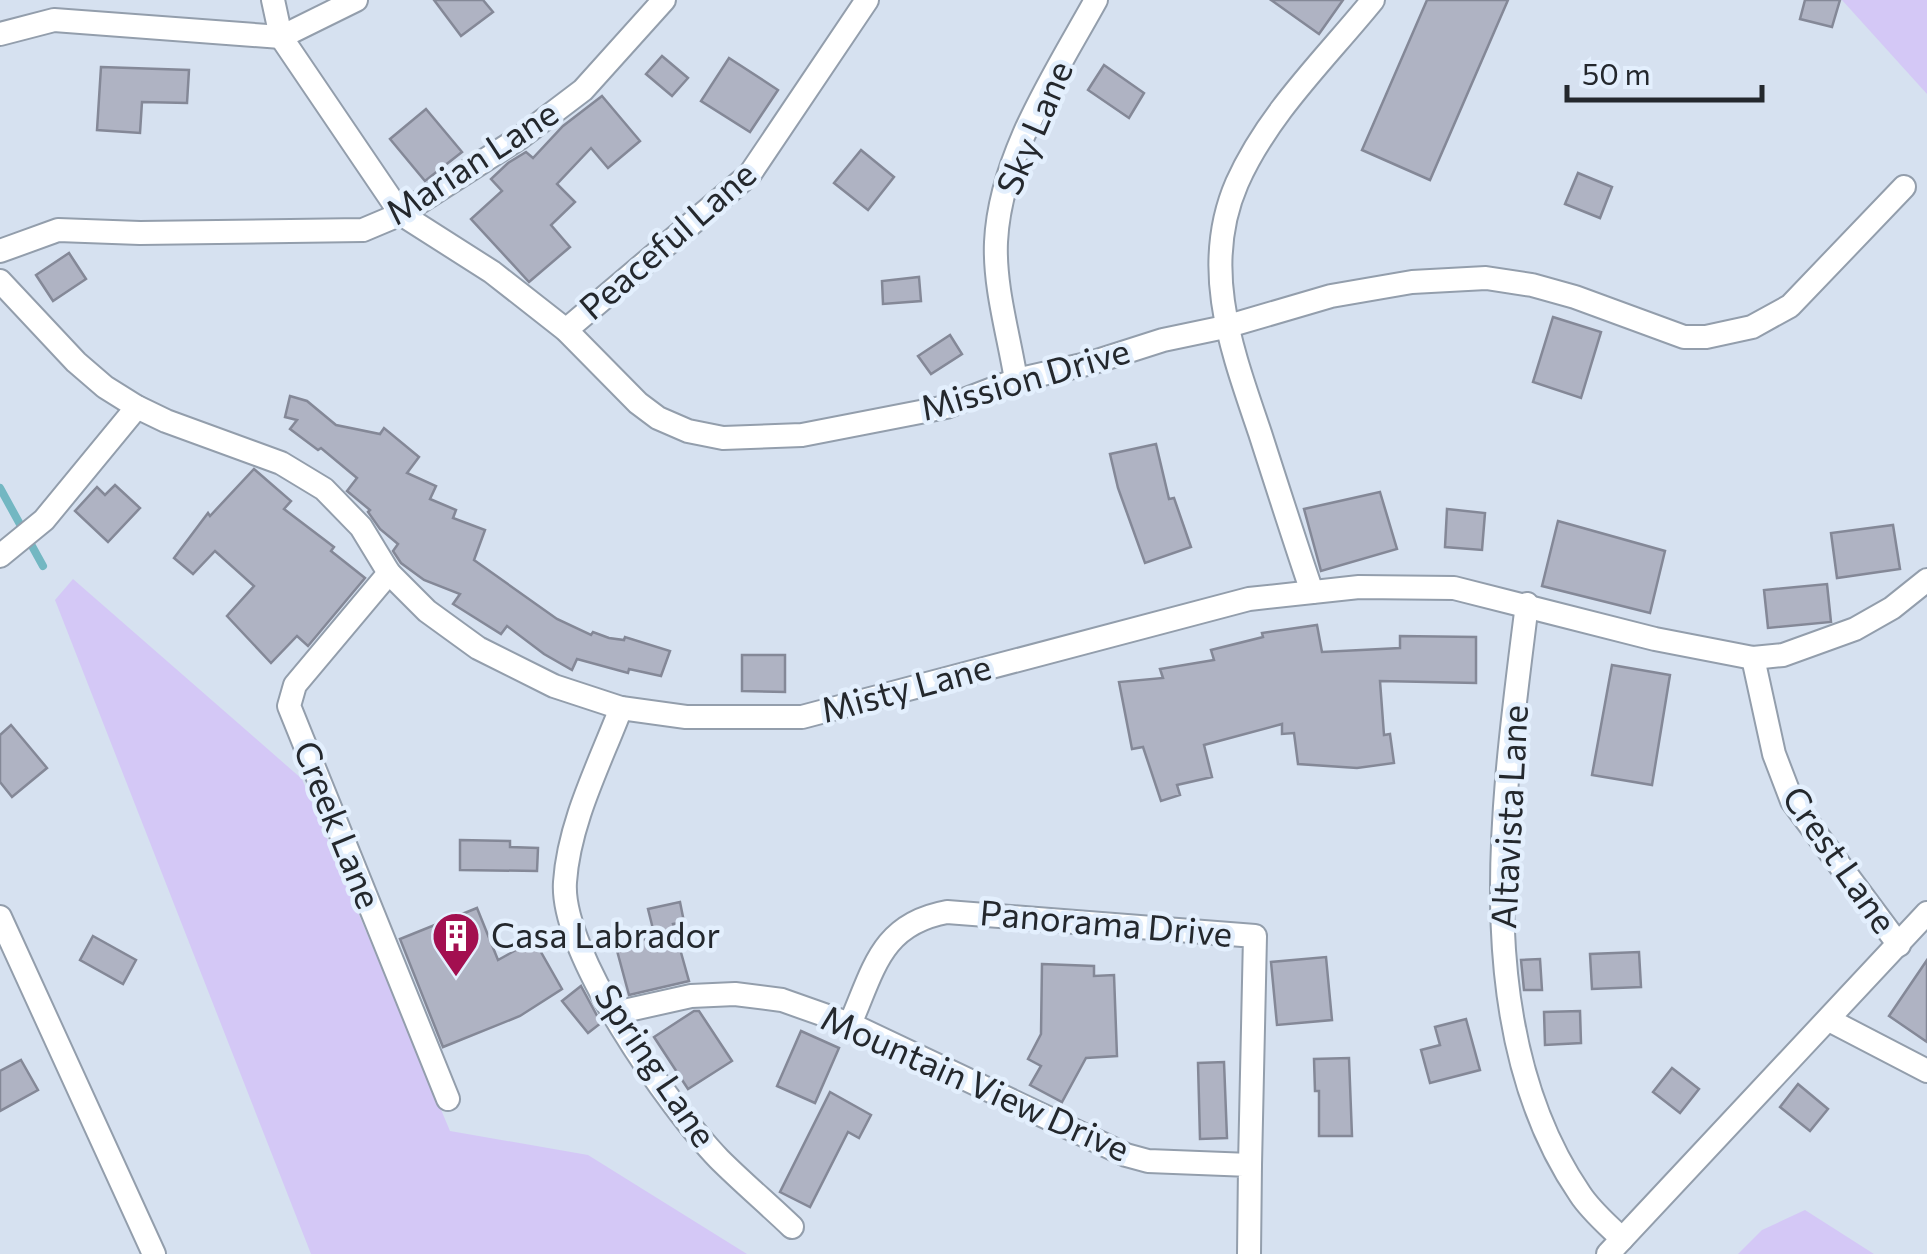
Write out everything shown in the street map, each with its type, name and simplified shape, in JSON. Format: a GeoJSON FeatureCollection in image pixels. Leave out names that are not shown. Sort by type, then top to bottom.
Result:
{"type":"FeatureCollection","features":[{"type":"Feature","properties":{"kind":"street","name":"Mission Drive"},"geometry":{"type":"LineString","coordinates":[[273,0],[281,37],[400,214],[492,272],[566,330],[658,418],[688,431],[723,438],[802,435],[946,407],[1016,380],[1091,363],[1163,340],[1225,327],[1332,296],[1412,282],[1486,278],[1575,297],[1684,337],[1706,337],[1752,327],[1790,306],[1904,187]]}},
{"type":"Feature","properties":{"kind":"street"},"geometry":{"type":"LineString","coordinates":[[0,34],[52,10],[281,37],[356,0]]}},
{"type":"Feature","properties":{"kind":"street","name":"Marian Lane"},"geometry":{"type":"LineString","coordinates":[[0,250],[58,230],[363,230],[400,214],[522,137],[583,90],[664,0]]}},
{"type":"Feature","properties":{"kind":"street","name":"Peaceful Lane"},"geometry":{"type":"LineString","coordinates":[[566,330],[750,174],[867,0]]}},
{"type":"Feature","properties":{"kind":"street","name":"Sky Lane"},"geometry":{"type":"LineString","coordinates":[[1016,380],[998,277],[996,244],[1001,207],[1024,138],[1096,0]]}},
{"type":"Feature","properties":{"kind":"street"},"geometry":{"type":"LineString","coordinates":[[1312,592],[1225,327],[1220,247],[1225,214],[1238,180],[1285,104],[1373,0]]}},
{"type":"Feature","properties":{"kind":"street","name":"Misty Lane"},"geometry":{"type":"LineString","coordinates":[[0,281],[76,362],[105,387],[166,421],[246,448],[306,476],[324,489],[361,527],[388,573],[427,612],[478,648],[554,686],[621,708],[686,717],[802,716],[1249,600],[1359,587],[1454,588],[1656,639],[1753,658],[1800,650],[1855,629],[1892,608],[1927,580]]}},
{"type":"Feature","properties":{"kind":"street"},"geometry":{"type":"LineString","coordinates":[[2,555],[44,520],[137,407]]}},
{"type":"Feature","properties":{"kind":"street","name":"Creek Lane"},"geometry":{"type":"LineString","coordinates":[[388,573],[296,685],[288,706],[448,1099]]}},
{"type":"Feature","properties":{"kind":"street","name":"Altavista Lane"},"geometry":{"type":"LineString","coordinates":[[1527,604],[1507,768],[1502,856],[1504,949],[1511,1012],[1526,1074],[1562,1164],[1615,1246]]}},
{"type":"Feature","properties":{"kind":"street","name":"Crest Lane"},"geometry":{"type":"LineString","coordinates":[[1753,658],[1774,754],[1792,801],[1899,945]]}},
{"type":"Feature","properties":{"kind":"street","name":"Spring Lane"},"geometry":{"type":"LineString","coordinates":[[621,708],[574,832],[564,884],[566,905],[588,966],[658,1082],[717,1156],[792,1227]]}},
{"type":"Feature","properties":{"kind":"street","name":"Panorama Drive"},"geometry":{"type":"LineString","coordinates":[[850,1024],[884,946],[897,932],[929,915],[947,912],[1255,936],[1250,1165]]}},
{"type":"Feature","properties":{"kind":"street"},"geometry":{"type":"LineString","coordinates":[[1615,1246],[1927,913]]}},
{"type":"Feature","properties":{"kind":"street"},"geometry":{"type":"LineString","coordinates":[[0,917],[154,1254]]}},
{"type":"Feature","properties":{"kind":"street","name":"Mountain View Drive"},"geometry":{"type":"LineString","coordinates":[[615,1013],[691,996],[735,994],[782,1000],[850,1024],[1126,1155],[1148,1161],[1250,1165]]}},
{"type":"Feature","properties":{"kind":"street"},"geometry":{"type":"LineString","coordinates":[[1829,1020],[1927,1070]]}},
{"type":"Feature","properties":{"kind":"street"},"geometry":{"type":"LineString","coordinates":[[1249,1254],[1250,1165]]}},
{"type":"Feature","properties":{"kind":"shaded area"},"geometry":{"type":"Polygon","coordinates":[[[1842,0],[1927,0],[1927,94],[1842,0]]]}},
{"type":"Feature","properties":{"kind":"shaded area"},"geometry":{"type":"Polygon","coordinates":[[[73,579],[302,779],[450,1131],[588,1155],[747,1254],[311,1254],[55,600],[73,579]]]}},
{"type":"Feature","properties":{"kind":"shaded area"},"geometry":{"type":"Polygon","coordinates":[[[1805,1210],[1874,1254],[1738,1254],[1762,1230],[1805,1210]]]}},
{"type":"Feature","properties":{"kind":"building"},"geometry":{"type":"Polygon","coordinates":[[[434,0],[483,0],[493,12],[461,36],[434,0]]]}},
{"type":"Feature","properties":{"kind":"building"},"geometry":{"type":"Polygon","coordinates":[[[1271,0],[1343,0],[1319,34],[1271,0]]]}},
{"type":"Feature","properties":{"kind":"building"},"geometry":{"type":"Polygon","coordinates":[[[1427,0],[1508,0],[1430,180],[1362,150],[1427,0]]]}},
{"type":"Feature","properties":{"kind":"building"},"geometry":{"type":"Polygon","coordinates":[[[1805,0],[1840,0],[1832,27],[1800,19],[1805,0]]]}},
{"type":"Feature","properties":{"kind":"building"},"geometry":{"type":"Polygon","coordinates":[[[662,56],[688,78],[672,96],[646,74],[662,56]]]}},
{"type":"Feature","properties":{"kind":"building"},"geometry":{"type":"Polygon","coordinates":[[[729,58],[778,90],[750,132],[701,101],[729,58]]]}},
{"type":"Feature","properties":{"kind":"building"},"geometry":{"type":"Polygon","coordinates":[[[1104,65],[1144,93],[1129,118],[1088,90],[1104,65]]]}},
{"type":"Feature","properties":{"kind":"building"},"geometry":{"type":"Polygon","coordinates":[[[101,67],[189,70],[187,103],[142,102],[140,133],[97,130],[101,67]]]}},
{"type":"Feature","properties":{"kind":"building"},"geometry":{"type":"Polygon","coordinates":[[[602,96],[640,141],[608,168],[591,148],[557,184],[575,202],[551,225],[570,247],[529,282],[471,219],[502,191],[491,179],[508,163],[526,152],[533,158],[563,126],[602,96]]]}},
{"type":"Feature","properties":{"kind":"building"},"geometry":{"type":"Polygon","coordinates":[[[426,109],[462,152],[425,181],[390,139],[426,109]]]}},
{"type":"Feature","properties":{"kind":"building"},"geometry":{"type":"Polygon","coordinates":[[[861,150],[894,177],[868,210],[834,183],[861,150]]]}},
{"type":"Feature","properties":{"kind":"building"},"geometry":{"type":"Polygon","coordinates":[[[1578,173],[1612,187],[1600,218],[1565,204],[1578,173]]]}},
{"type":"Feature","properties":{"kind":"building"},"geometry":{"type":"Polygon","coordinates":[[[69,253],[86,279],[53,301],[36,275],[69,253]]]}},
{"type":"Feature","properties":{"kind":"building"},"geometry":{"type":"Polygon","coordinates":[[[919,277],[921,301],[883,304],[882,281],[919,277]]]}},
{"type":"Feature","properties":{"kind":"building"},"geometry":{"type":"Polygon","coordinates":[[[1553,317],[1601,332],[1581,398],[1533,382],[1553,317]]]}},
{"type":"Feature","properties":{"kind":"building"},"geometry":{"type":"Polygon","coordinates":[[[950,335],[962,354],[931,374],[918,356],[950,335]]]}},
{"type":"Feature","properties":{"kind":"building"},"geometry":{"type":"Polygon","coordinates":[[[290,396],[307,401],[336,425],[380,434],[384,428],[419,457],[407,473],[436,486],[430,499],[456,510],[453,518],[485,530],[474,560],[557,619],[591,635],[593,632],[609,638],[625,637],[670,651],[661,676],[629,669],[628,673],[577,659],[572,670],[507,626],[501,634],[453,604],[460,594],[424,580],[401,563],[393,551],[398,544],[380,529],[370,510],[347,491],[357,478],[290,429],[297,420],[285,417],[290,396]]]}},
{"type":"Feature","properties":{"kind":"building"},"geometry":{"type":"Polygon","coordinates":[[[1156,444],[1169,499],[1174,498],[1191,547],[1145,563],[1110,454],[1156,444]]]}},
{"type":"Feature","properties":{"kind":"building"},"geometry":{"type":"Polygon","coordinates":[[[254,469],[291,501],[284,509],[334,547],[331,551],[365,578],[308,646],[297,636],[271,663],[227,616],[254,586],[215,551],[193,574],[174,558],[208,513],[210,516],[254,469]]]}},
{"type":"Feature","properties":{"kind":"building"},"geometry":{"type":"Polygon","coordinates":[[[115,485],[140,508],[108,542],[75,511],[97,487],[105,495],[115,485]]]}},
{"type":"Feature","properties":{"kind":"building"},"geometry":{"type":"Polygon","coordinates":[[[1380,492],[1397,549],[1321,571],[1304,509],[1380,492]]]}},
{"type":"Feature","properties":{"kind":"building"},"geometry":{"type":"Polygon","coordinates":[[[1447,509],[1485,513],[1482,550],[1445,547],[1447,509]]]}},
{"type":"Feature","properties":{"kind":"building"},"geometry":{"type":"Polygon","coordinates":[[[1558,521],[1665,551],[1650,613],[1542,586],[1558,521]]]}},
{"type":"Feature","properties":{"kind":"building"},"geometry":{"type":"Polygon","coordinates":[[[1893,525],[1900,569],[1837,578],[1831,533],[1893,525]]]}},
{"type":"Feature","properties":{"kind":"building"},"geometry":{"type":"Polygon","coordinates":[[[1827,584],[1831,622],[1768,628],[1764,590],[1827,584]]]}},
{"type":"Feature","properties":{"kind":"building"},"geometry":{"type":"Polygon","coordinates":[[[1317,625],[1322,652],[1400,648],[1400,636],[1476,637],[1476,683],[1380,681],[1384,735],[1390,734],[1394,763],[1357,768],[1298,764],[1294,733],[1282,734],[1282,724],[1204,745],[1212,777],[1177,785],[1180,795],[1161,801],[1143,747],[1132,749],[1119,682],[1163,678],[1160,669],[1214,660],[1211,650],[1263,637],[1262,633],[1317,625]]]}},
{"type":"Feature","properties":{"kind":"building"},"geometry":{"type":"Polygon","coordinates":[[[742,655],[785,655],[785,692],[742,691],[742,655]]]}},
{"type":"Feature","properties":{"kind":"building"},"geometry":{"type":"Polygon","coordinates":[[[1612,665],[1670,675],[1652,785],[1592,775],[1612,665]]]}},
{"type":"Feature","properties":{"kind":"building"},"geometry":{"type":"Polygon","coordinates":[[[11,725],[47,768],[12,797],[0,782],[0,735],[11,725]]]}},
{"type":"Feature","properties":{"kind":"building"},"geometry":{"type":"Polygon","coordinates":[[[460,840],[510,841],[510,847],[538,848],[537,871],[460,870],[460,840]]]}},
{"type":"Feature","properties":{"kind":"building"},"geometry":{"type":"Polygon","coordinates":[[[680,902],[684,922],[673,924],[689,981],[629,995],[616,947],[655,937],[648,909],[680,902]]]}},
{"type":"Feature","properties":{"kind":"building","name":"Casa Labrador"},"geometry":{"type":"Polygon","coordinates":[[[477,908],[498,960],[534,940],[562,989],[520,1016],[443,1047],[400,939],[477,908]]]}},
{"type":"Feature","properties":{"kind":"building"},"geometry":{"type":"Polygon","coordinates":[[[93,936],[136,960],[123,984],[80,960],[93,936]]]}},
{"type":"Feature","properties":{"kind":"building"},"geometry":{"type":"Polygon","coordinates":[[[1639,952],[1641,987],[1592,989],[1590,954],[1639,952]]]}},
{"type":"Feature","properties":{"kind":"building"},"geometry":{"type":"Polygon","coordinates":[[[1326,957],[1332,1020],[1277,1025],[1271,962],[1326,957]]]}},
{"type":"Feature","properties":{"kind":"building"},"geometry":{"type":"Polygon","coordinates":[[[1540,959],[1542,990],[1524,990],[1521,960],[1540,959]]]}},
{"type":"Feature","properties":{"kind":"building"},"geometry":{"type":"Polygon","coordinates":[[[1927,960],[1927,1042],[1889,1016],[1927,960]]]}},
{"type":"Feature","properties":{"kind":"building"},"geometry":{"type":"Polygon","coordinates":[[[1042,964],[1094,966],[1094,976],[1114,975],[1117,1056],[1086,1058],[1062,1102],[1030,1085],[1041,1066],[1028,1059],[1041,1034],[1042,964]]]}},
{"type":"Feature","properties":{"kind":"building"},"geometry":{"type":"Polygon","coordinates":[[[581,986],[601,1023],[588,1033],[562,1001],[581,986]]]}},
{"type":"Feature","properties":{"kind":"building"},"geometry":{"type":"Polygon","coordinates":[[[699,1011],[732,1061],[688,1089],[654,1037],[699,1011]]]}},
{"type":"Feature","properties":{"kind":"building"},"geometry":{"type":"Polygon","coordinates":[[[1580,1011],[1581,1043],[1545,1045],[1544,1012],[1580,1011]]]}},
{"type":"Feature","properties":{"kind":"building"},"geometry":{"type":"Polygon","coordinates":[[[1466,1019],[1480,1070],[1430,1083],[1421,1050],[1440,1045],[1435,1027],[1466,1019]]]}},
{"type":"Feature","properties":{"kind":"building"},"geometry":{"type":"Polygon","coordinates":[[[801,1031],[839,1048],[815,1103],[777,1086],[801,1031]]]}},
{"type":"Feature","properties":{"kind":"building"},"geometry":{"type":"Polygon","coordinates":[[[1349,1058],[1352,1136],[1319,1136],[1314,1059],[1349,1058]]]}},
{"type":"Feature","properties":{"kind":"building"},"geometry":{"type":"Polygon","coordinates":[[[21,1060],[38,1090],[0,1111],[0,1071],[21,1060]]]}},
{"type":"Feature","properties":{"kind":"building"},"geometry":{"type":"Polygon","coordinates":[[[1224,1062],[1227,1138],[1200,1139],[1198,1063],[1224,1062]]]}},
{"type":"Feature","properties":{"kind":"building"},"geometry":{"type":"Polygon","coordinates":[[[1672,1068],[1699,1089],[1680,1113],[1653,1092],[1672,1068]]]}},
{"type":"Feature","properties":{"kind":"building"},"geometry":{"type":"Polygon","coordinates":[[[1798,1084],[1828,1109],[1810,1131],[1780,1107],[1798,1084]]]}},
{"type":"Feature","properties":{"kind":"building"},"geometry":{"type":"Polygon","coordinates":[[[830,1092],[871,1115],[859,1138],[848,1132],[810,1207],[780,1192],[830,1092]]]}},
{"type":"Feature","properties":{"kind":"waterway"},"geometry":{"type":"LineString","coordinates":[[0,488],[43,566]]}},
{"type":"Feature","properties":{"kind":"place","name":"Casa Labrador"},"geometry":{"type":"Point","coordinates":[456,978]}}]}
